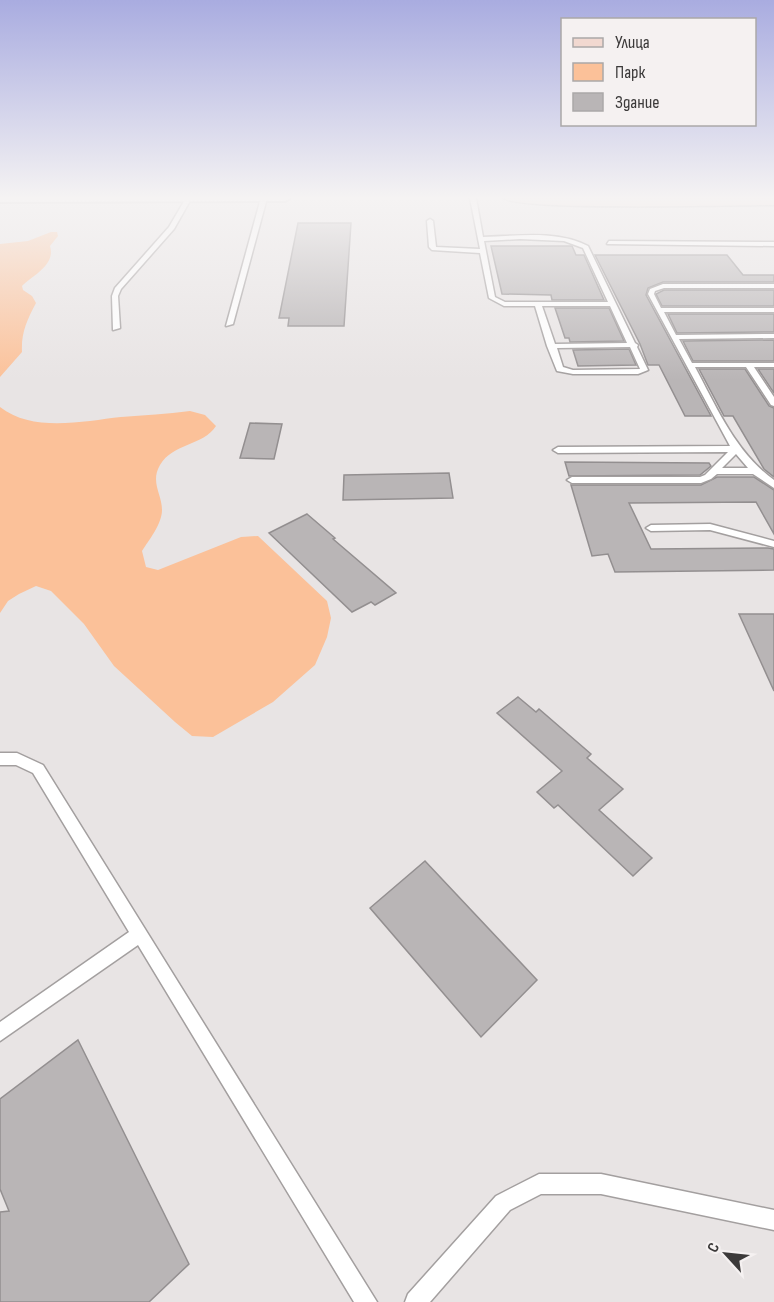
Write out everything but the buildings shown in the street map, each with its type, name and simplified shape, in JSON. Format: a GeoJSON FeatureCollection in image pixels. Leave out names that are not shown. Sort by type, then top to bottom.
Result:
{"type":"FeatureCollection","features":[{"type":"Feature","properties":{"kind":"lane"},"geometry":{"type":"LineString","coordinates":[[116,328],[115,296],[118,288],[144,259]]}},
{"type":"Feature","properties":{"kind":"lane"},"geometry":{"type":"LineString","coordinates":[[229,324],[247,259]]}},
{"type":"Feature","properties":{"kind":"lane"},"geometry":{"type":"LineString","coordinates":[[484,259],[492,298],[504,304],[614,304]]}},
{"type":"Feature","properties":{"kind":"lane"},"geometry":{"type":"LineString","coordinates":[[537,304],[557,366],[566,371],[638,372],[644,369],[592,259]]}},
{"type":"Feature","properties":{"kind":"lane"},"geometry":{"type":"LineString","coordinates":[[774,286],[657,287],[652,290],[651,294],[736,449],[755,471],[774,485]]}},
{"type":"Feature","properties":{"kind":"lane"},"geometry":{"type":"LineString","coordinates":[[659,310],[774,310]]}},
{"type":"Feature","properties":{"kind":"lane"},"geometry":{"type":"LineString","coordinates":[[673,337],[774,336]]}},
{"type":"Feature","properties":{"kind":"lane"},"geometry":{"type":"LineString","coordinates":[[551,346],[634,345]]}},
{"type":"Feature","properties":{"kind":"lane"},"geometry":{"type":"LineString","coordinates":[[689,365],[774,365]]}},
{"type":"Feature","properties":{"kind":"lane"},"geometry":{"type":"LineString","coordinates":[[748,365],[774,403]]}},
{"type":"Feature","properties":{"kind":"lane"},"geometry":{"type":"LineString","coordinates":[[558,450],[736,449]]}},
{"type":"Feature","properties":{"kind":"lane"},"geometry":{"type":"LineString","coordinates":[[572,480],[701,480],[714,471],[736,449]]}},
{"type":"Feature","properties":{"kind":"lane"},"geometry":{"type":"LineString","coordinates":[[714,471],[755,471]]}},
{"type":"Feature","properties":{"kind":"lane"},"geometry":{"type":"LineString","coordinates":[[651,528],[710,527],[774,544]]}},
{"type":"Feature","properties":{"kind":"lane"},"geometry":{"type":"LineString","coordinates":[[0,759],[17,759],[38,769],[366,1302]]}},
{"type":"Feature","properties":{"kind":"lane"},"geometry":{"type":"LineString","coordinates":[[0,1032],[140,934]]}},
{"type":"Feature","properties":{"kind":"lane"},"geometry":{"type":"LineString","coordinates":[[416,1302],[502,1203],[539,1184],[601,1184],[774,1220]]}},
{"type":"Feature","properties":{"kind":"green space"},"geometry":{"type":"Polygon","coordinates":[[[0,259],[50,259],[22,286],[36,303],[25,327],[22,352],[0,377],[0,259]]]}},
{"type":"Feature","properties":{"kind":"green space"},"geometry":{"type":"Polygon","coordinates":[[[0,407],[13,415],[43,423],[190,411],[205,415],[216,426],[210,433],[172,452],[157,471],[156,482],[162,510],[155,532],[142,551],[146,567],[158,570],[241,537],[258,536],[327,601],[331,618],[327,637],[315,665],[273,702],[213,737],[192,736],[114,666],[84,624],[51,591],[36,586],[8,601],[0,613],[0,407]]]}}]}
